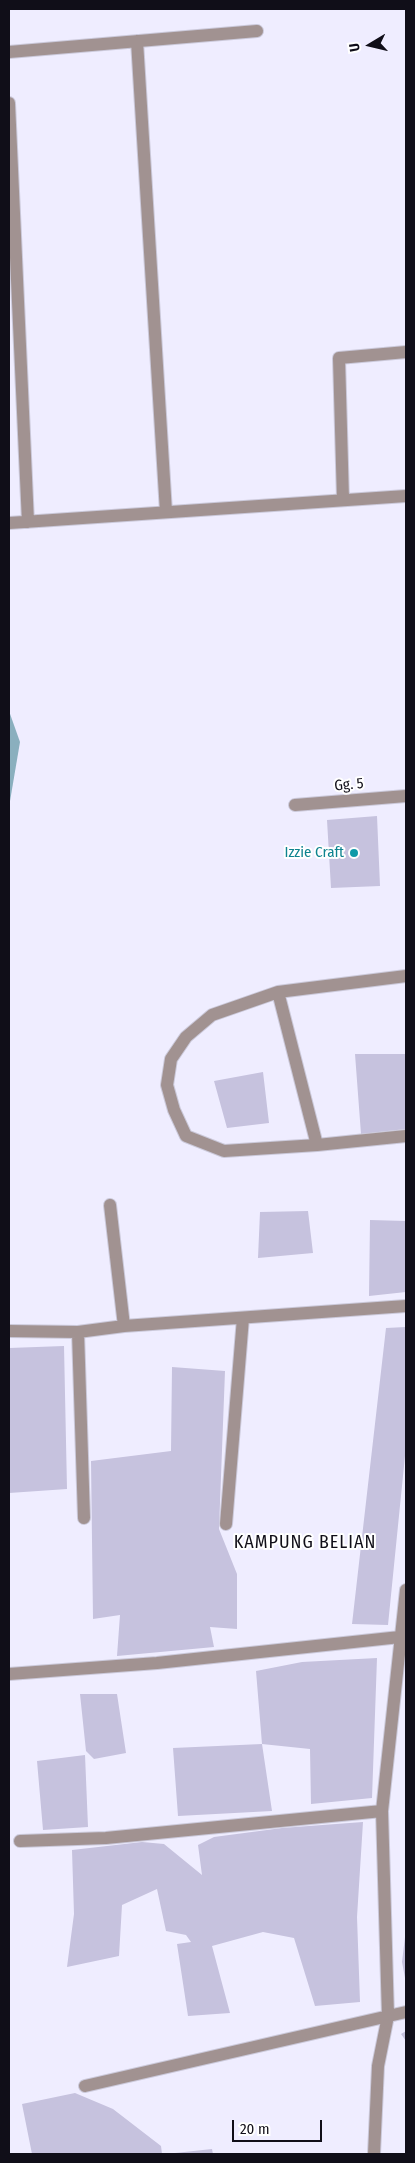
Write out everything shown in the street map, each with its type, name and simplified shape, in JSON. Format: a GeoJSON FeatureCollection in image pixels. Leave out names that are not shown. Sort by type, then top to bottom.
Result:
{"type":"FeatureCollection","features":[{"type":"Feature","properties":{"kind":"street"},"geometry":{"type":"LineString","coordinates":[[9,52],[257,31]]}},
{"type":"Feature","properties":{"kind":"street"},"geometry":{"type":"LineString","coordinates":[[138,41],[166,512]]}},
{"type":"Feature","properties":{"kind":"street"},"geometry":{"type":"LineString","coordinates":[[9,103],[28,522]]}},
{"type":"Feature","properties":{"kind":"street"},"geometry":{"type":"LineString","coordinates":[[342,500],[339,358],[406,352]]}},
{"type":"Feature","properties":{"kind":"street"},"geometry":{"type":"LineString","coordinates":[[9,523],[406,496]]}},
{"type":"Feature","properties":{"kind":"street","name":"Gg. 5"},"geometry":{"type":"LineString","coordinates":[[295,805],[406,796]]}},
{"type":"Feature","properties":{"kind":"street"},"geometry":{"type":"LineString","coordinates":[[406,976],[278,992],[212,1016],[186,1037],[172,1060],[167,1085],[174,1110],[186,1136],[224,1151],[317,1145],[406,1136]]}},
{"type":"Feature","properties":{"kind":"street"},"geometry":{"type":"LineString","coordinates":[[278,992],[317,1145]]}},
{"type":"Feature","properties":{"kind":"street"},"geometry":{"type":"LineString","coordinates":[[110,1205],[124,1326]]}},
{"type":"Feature","properties":{"kind":"street"},"geometry":{"type":"LineString","coordinates":[[9,1331],[78,1332],[124,1326],[406,1306]]}},
{"type":"Feature","properties":{"kind":"street"},"geometry":{"type":"LineString","coordinates":[[226,1524],[243,1318]]}},
{"type":"Feature","properties":{"kind":"street"},"geometry":{"type":"LineString","coordinates":[[78,1332],[84,1518]]}},
{"type":"Feature","properties":{"kind":"street"},"geometry":{"type":"LineString","coordinates":[[374,2154],[378,2066],[388,2016],[382,1811],[406,1590]]}},
{"type":"Feature","properties":{"kind":"street"},"geometry":{"type":"LineString","coordinates":[[9,1674],[157,1663],[400,1637]]}},
{"type":"Feature","properties":{"kind":"street"},"geometry":{"type":"LineString","coordinates":[[20,1841],[106,1838],[382,1811]]}},
{"type":"Feature","properties":{"kind":"street"},"geometry":{"type":"LineString","coordinates":[[86,2086],[406,2012]]}},
{"type":"Feature","properties":{"kind":"water"},"geometry":{"type":"Polygon","coordinates":[[[9,711],[20,742],[9,807],[9,711]]]}},
{"type":"Feature","properties":{"kind":"building","name":"Izzie Craft"},"geometry":{"type":"Polygon","coordinates":[[[377,816],[380,886],[331,888],[327,820],[377,816]]]}},
{"type":"Feature","properties":{"kind":"building"},"geometry":{"type":"Polygon","coordinates":[[[355,1054],[406,1054],[406,1129],[361,1134],[355,1054]]]}},
{"type":"Feature","properties":{"kind":"building"},"geometry":{"type":"Polygon","coordinates":[[[263,1072],[269,1123],[227,1128],[214,1081],[263,1072]]]}},
{"type":"Feature","properties":{"kind":"building"},"geometry":{"type":"Polygon","coordinates":[[[308,1211],[313,1253],[258,1258],[260,1212],[308,1211]]]}},
{"type":"Feature","properties":{"kind":"building"},"geometry":{"type":"Polygon","coordinates":[[[370,1220],[406,1221],[406,1292],[369,1296],[370,1220]]]}},
{"type":"Feature","properties":{"kind":"building"},"geometry":{"type":"Polygon","coordinates":[[[406,1327],[406,1446],[388,1625],[352,1624],[386,1328],[406,1327]]]}},
{"type":"Feature","properties":{"kind":"building"},"geometry":{"type":"Polygon","coordinates":[[[64,1346],[67,1489],[9,1493],[9,1348],[64,1346]]]}},
{"type":"Feature","properties":{"kind":"building"},"geometry":{"type":"Polygon","coordinates":[[[172,1367],[225,1371],[219,1529],[237,1574],[237,1629],[210,1627],[214,1647],[117,1656],[120,1615],[93,1619],[91,1461],[171,1451],[172,1367]]]}},
{"type":"Feature","properties":{"kind":"building"},"geometry":{"type":"Polygon","coordinates":[[[377,1658],[372,1798],[311,1804],[310,1749],[262,1744],[256,1671],[302,1662],[377,1658]]]}},
{"type":"Feature","properties":{"kind":"building"},"geometry":{"type":"Polygon","coordinates":[[[80,1694],[117,1694],[126,1753],[94,1759],[86,1751],[80,1694]]]}},
{"type":"Feature","properties":{"kind":"building"},"geometry":{"type":"Polygon","coordinates":[[[262,1744],[272,1811],[178,1816],[173,1748],[262,1744]]]}},
{"type":"Feature","properties":{"kind":"building"},"geometry":{"type":"Polygon","coordinates":[[[85,1755],[88,1827],[43,1830],[37,1761],[85,1755]]]}},
{"type":"Feature","properties":{"kind":"building"},"geometry":{"type":"Polygon","coordinates":[[[363,1822],[357,1917],[360,2002],[315,2006],[294,1938],[263,1932],[212,1946],[230,2013],[188,2016],[177,1944],[191,1942],[186,1935],[166,1931],[157,1889],[122,1905],[119,1956],[67,1967],[74,1914],[72,1850],[142,1842],[164,1844],[202,1875],[198,1845],[214,1837],[282,1828],[363,1822]]]}},
{"type":"Feature","properties":{"kind":"building"},"geometry":{"type":"Polygon","coordinates":[[[406,1937],[405,1978],[402,1962],[406,1937]]]}},
{"type":"Feature","properties":{"kind":"building"},"geometry":{"type":"Polygon","coordinates":[[[406,2031],[406,2041],[401,2034],[406,2031]]]}},
{"type":"Feature","properties":{"kind":"building"},"geometry":{"type":"Polygon","coordinates":[[[75,2093],[113,2109],[161,2146],[162,2154],[32,2154],[22,2104],[75,2093]]]}},
{"type":"Feature","properties":{"kind":"building"},"geometry":{"type":"Polygon","coordinates":[[[212,2149],[213,2154],[175,2154],[175,2153],[212,2149]]]}},
{"type":"Feature","properties":{"kind":"place","name":"Izzie Craft"},"geometry":{"type":"Point","coordinates":[354,853]}},
{"type":"Feature","properties":{"kind":"district","name":"KAMPUNG BELIAN"},"geometry":{"type":"Point","coordinates":[305,1543]}}]}
